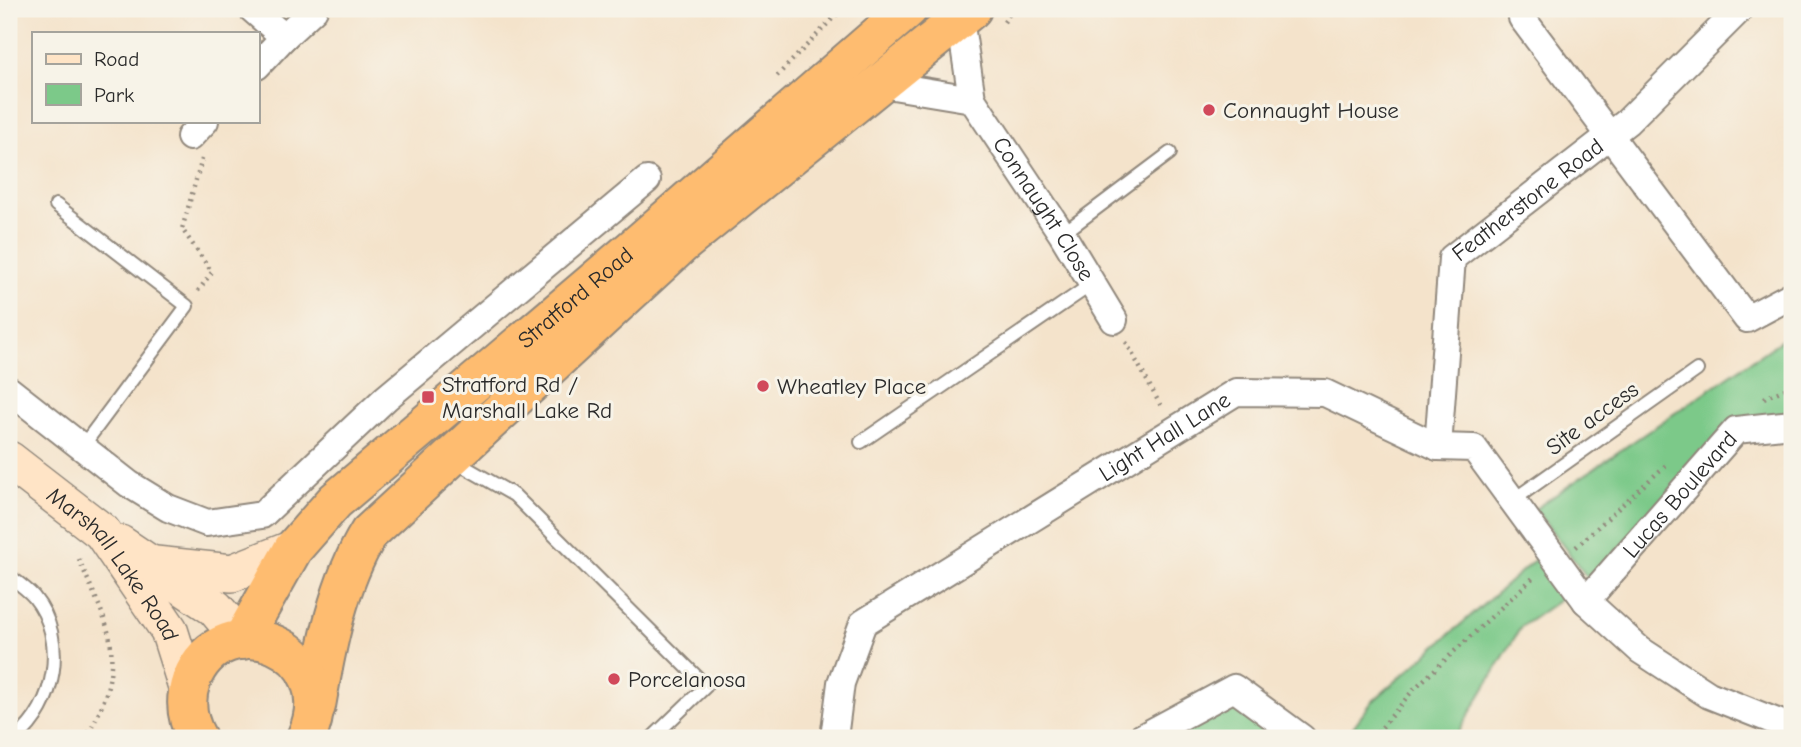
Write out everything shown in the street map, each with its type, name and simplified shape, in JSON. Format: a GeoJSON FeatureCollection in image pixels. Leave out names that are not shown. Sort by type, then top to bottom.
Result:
{"type":"FeatureCollection","features":[{"type":"Feature","properties":{"kind":"highway","name":"Stratford Road"},"geometry":{"type":"LineString","coordinates":[[243,640],[293,549],[335,500],[639,244],[908,9]]}},
{"type":"Feature","properties":{"kind":"highway","name":"Stratford Road"},"geometry":{"type":"LineString","coordinates":[[313,726],[324,663],[351,566],[369,533],[681,245],[966,14]]}},
{"type":"Feature","properties":{"kind":"highway"},"geometry":{"type":"LineString","coordinates":[[166,738],[190,711],[195,672],[207,656],[223,645],[243,640],[265,640],[286,649],[307,674],[313,684],[313,726]]}},
{"type":"Feature","properties":{"kind":"main road","name":"Marshall Lake Road"},"geometry":{"type":"LineString","coordinates":[[9,460],[170,631],[190,711]]}},
{"type":"Feature","properties":{"kind":"main road"},"geometry":{"type":"LineString","coordinates":[[90,544],[150,565],[232,573],[293,549]]}},
{"type":"Feature","properties":{"kind":"main road"},"geometry":{"type":"LineString","coordinates":[[150,565],[215,608],[243,640]]}},
{"type":"Feature","properties":{"kind":"street"},"geometry":{"type":"LineString","coordinates":[[252,9],[284,37]]}},
{"type":"Feature","properties":{"kind":"street"},"geometry":{"type":"LineString","coordinates":[[259,64],[314,9]]}},
{"type":"Feature","properties":{"kind":"street","name":"Featherstone Road"},"geometry":{"type":"LineString","coordinates":[[1438,447],[1452,258],[1627,122],[1740,9]]}},
{"type":"Feature","properties":{"kind":"street","name":"Connaught Close"},"geometry":{"type":"LineString","coordinates":[[966,14],[972,99],[1062,234],[1114,320]]}},
{"type":"Feature","properties":{"kind":"street"},"geometry":{"type":"LineString","coordinates":[[1522,18],[1747,319],[1792,295]]}},
{"type":"Feature","properties":{"kind":"street"},"geometry":{"type":"LineString","coordinates":[[881,84],[972,99]]}},
{"type":"Feature","properties":{"kind":"street"},"geometry":{"type":"LineString","coordinates":[[9,390],[129,484],[168,508],[207,523],[262,515],[386,398],[647,180]]}},
{"type":"Feature","properties":{"kind":"street","name":"Light Hall Lane"},"geometry":{"type":"LineString","coordinates":[[834,738],[841,683],[863,623],[1236,392],[1325,393],[1438,447],[1474,448],[1586,601],[1640,650],[1709,695],[1792,728]]}},
{"type":"Feature","properties":{"kind":"street","name":"Lucas Boulevard"},"geometry":{"type":"LineString","coordinates":[[1586,601],[1736,430],[1792,424]]}},
{"type":"Feature","properties":{"kind":"street"},"geometry":{"type":"LineString","coordinates":[[1141,738],[1234,688],[1302,738]]}},
{"type":"Feature","properties":{"kind":"lane"},"geometry":{"type":"LineString","coordinates":[[1062,234],[1170,153]]}},
{"type":"Feature","properties":{"kind":"lane"},"geometry":{"type":"LineString","coordinates":[[56,205],[187,306],[82,447]]}},
{"type":"Feature","properties":{"kind":"lane"},"geometry":{"type":"LineString","coordinates":[[861,442],[1092,284]]}},
{"type":"Feature","properties":{"kind":"lane","name":"Site access"},"geometry":{"type":"LineString","coordinates":[[1512,500],[1697,370]]}},
{"type":"Feature","properties":{"kind":"lane"},"geometry":{"type":"LineString","coordinates":[[451,455],[463,466],[514,495],[706,686],[652,738]]}},
{"type":"Feature","properties":{"kind":"lane"},"geometry":{"type":"LineString","coordinates":[[9,576],[34,596],[50,631],[56,664],[32,725],[16,738]]}},
{"type":"Feature","properties":{"kind":"path"},"geometry":{"type":"LineString","coordinates":[[187,306],[212,272],[182,229],[203,158],[198,129]]}},
{"type":"Feature","properties":{"kind":"path"},"geometry":{"type":"LineString","coordinates":[[1114,320],[1174,430]]}},
{"type":"Feature","properties":{"kind":"path"},"geometry":{"type":"LineString","coordinates":[[85,738],[94,725],[105,694],[110,657],[109,636],[90,544]]}},
{"type":"Feature","properties":{"kind":"path"},"geometry":{"type":"LineString","coordinates":[[1373,738],[1414,689],[1554,558]]}},
{"type":"Feature","properties":{"kind":"green space"},"geometry":{"type":"Polygon","coordinates":[[[1792,333],[1792,413],[1731,422],[1590,581],[1535,509],[1792,333]]]}},
{"type":"Feature","properties":{"kind":"green space"},"geometry":{"type":"Polygon","coordinates":[[[1538,557],[1568,594],[1521,627],[1455,738],[1345,738],[1372,702],[1538,557]]]}},
{"type":"Feature","properties":{"kind":"green space"},"geometry":{"type":"Polygon","coordinates":[[[1231,702],[1280,738],[1178,738],[1231,702]]]}},
{"type":"Feature","properties":{"kind":"place","name":"Connaught House"},"geometry":{"type":"Point","coordinates":[1209,110]}},
{"type":"Feature","properties":{"kind":"place","name":"Wheatley Place"},"geometry":{"type":"Point","coordinates":[763,386]}},
{"type":"Feature","properties":{"kind":"place","name":"Stratford Rd / Marshall Lake Rd"},"geometry":{"type":"Point","coordinates":[428,397]}},
{"type":"Feature","properties":{"kind":"place","name":"Porcelanosa"},"geometry":{"type":"Point","coordinates":[614,679]}}]}
